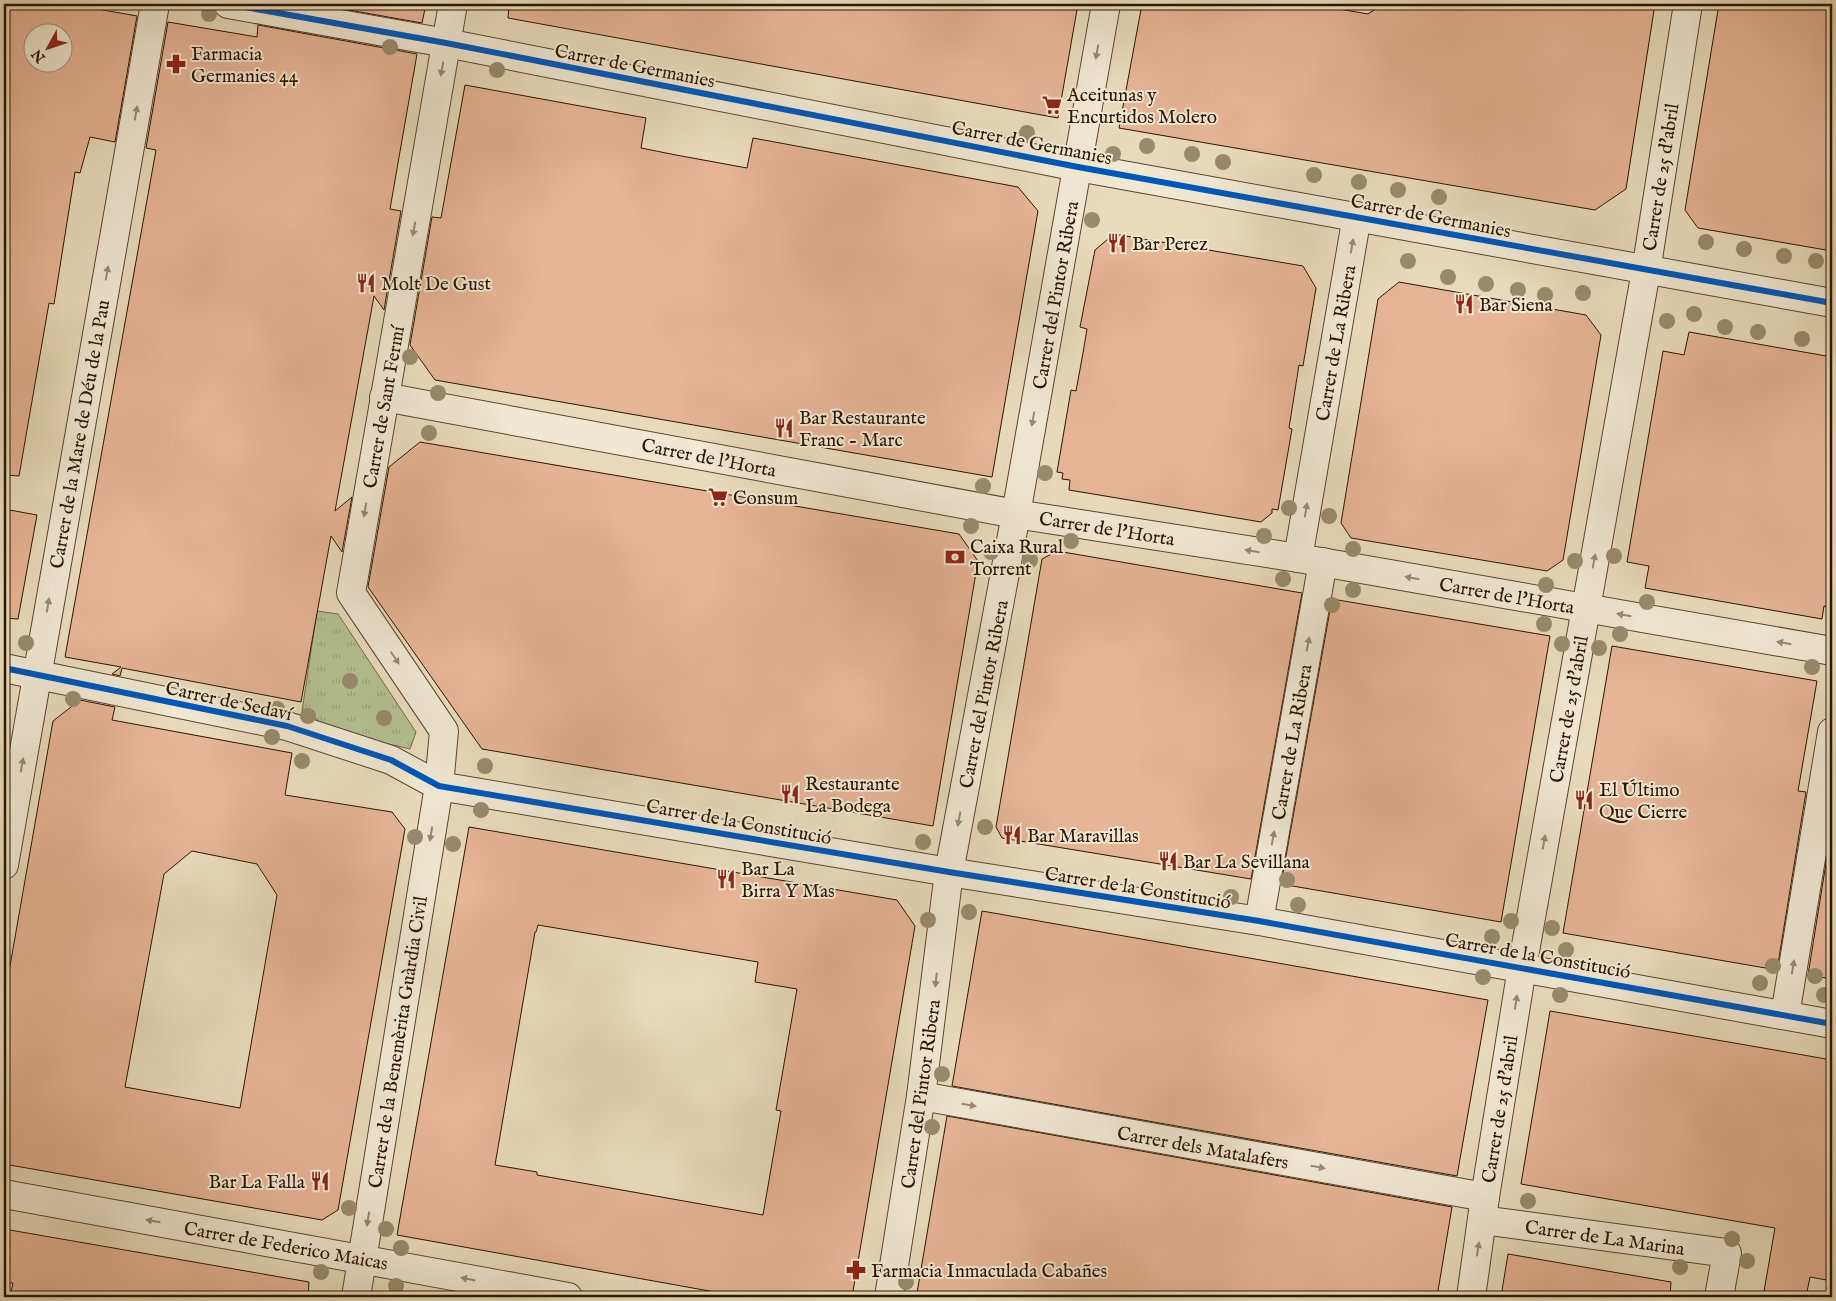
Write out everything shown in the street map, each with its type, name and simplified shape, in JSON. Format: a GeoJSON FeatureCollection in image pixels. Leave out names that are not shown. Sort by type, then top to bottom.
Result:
{"type":"FeatureCollection","features":[{"type":"Feature","properties":{"kind":"street","name":"Carrer de la Mare de Déu de la Pau"},"geometry":{"type":"LineString","coordinates":[[4,865],[155,4]]}},
{"type":"Feature","properties":{"kind":"street","name":"Carrer de Germanies"},"geometry":{"type":"LineString","coordinates":[[228,4],[446,43],[1078,167],[1832,303]]}},
{"type":"Feature","properties":{"kind":"street","name":"Carrer de Sant Fermí"},"geometry":{"type":"LineString","coordinates":[[439,786],[444,731],[351,593],[453,4]]}},
{"type":"Feature","properties":{"kind":"street","name":"Carrer del Pintor Ribera"},"geometry":{"type":"LineString","coordinates":[[889,1297],[921,1096],[949,872],[1016,514],[1106,4]]}},
{"type":"Feature","properties":{"kind":"street","name":"Carrer de 25 d'abril"},"geometry":{"type":"LineString","coordinates":[[1471,1297],[1522,968],[1646,270],[1688,4]]}},
{"type":"Feature","properties":{"kind":"street","name":"Carrer de La Ribera"},"geometry":{"type":"LineString","coordinates":[[1259,921],[1357,216]]}},
{"type":"Feature","properties":{"kind":"street","name":"Carrer de l'Horta"},"geometry":{"type":"LineString","coordinates":[[384,397],[1016,514],[1310,560],[1832,651]]}},
{"type":"Feature","properties":{"kind":"street","name":"Carrer de Sedaví"},"geometry":{"type":"LineString","coordinates":[[4,668],[287,726],[391,760],[439,786]]}},
{"type":"Feature","properties":{"kind":"street"},"geometry":{"type":"LineString","coordinates":[[1785,1015],[1832,732]]}},
{"type":"Feature","properties":{"kind":"street","name":"Carrer de la Constitució"},"geometry":{"type":"LineString","coordinates":[[439,786],[949,872],[1259,921],[1832,1024]]}},
{"type":"Feature","properties":{"kind":"street","name":"Carrer de la Benemèrita Guàrdia Civil"},"geometry":{"type":"LineString","coordinates":[[356,1297],[439,786]]}},
{"type":"Feature","properties":{"kind":"street","name":"Carrer dels Matalafers"},"geometry":{"type":"LineString","coordinates":[[921,1096],[1484,1209]]}},
{"type":"Feature","properties":{"kind":"street","name":"Carrer de Federico Maicas"},"geometry":{"type":"LineString","coordinates":[[4,1194],[568,1297]]}},
{"type":"Feature","properties":{"kind":"street","name":"Carrer de La Marina"},"geometry":{"type":"LineString","coordinates":[[1484,1209],[1727,1253],[1719,1297]]}},
{"type":"Feature","properties":{"kind":"green space"},"geometry":{"type":"Polygon","coordinates":[[[317,611],[338,614],[416,732],[410,749],[323,728],[312,714],[302,711],[317,611]]]}},
{"type":"Feature","properties":{"kind":"building"},"geometry":{"type":"Polygon","coordinates":[[[4,4],[70,4],[137,16],[115,142],[90,137],[80,173],[75,172],[54,304],[49,303],[19,476],[4,475],[4,4]]]}},
{"type":"Feature","properties":{"kind":"building"},"geometry":{"type":"Polygon","coordinates":[[[315,4],[426,4],[422,23],[315,4]]]}},
{"type":"Feature","properties":{"kind":"building"},"geometry":{"type":"Polygon","coordinates":[[[509,4],[1078,4],[1058,118],[508,18],[509,4]]]}},
{"type":"Feature","properties":{"kind":"building"},"geometry":{"type":"Polygon","coordinates":[[[1142,4],[1310,4],[1368,14],[1383,4],[1655,4],[1626,189],[1595,210],[1119,128],[1142,4]]]}},
{"type":"Feature","properties":{"kind":"building"},"geometry":{"type":"Polygon","coordinates":[[[1719,4],[1832,4],[1832,251],[1698,228],[1685,210],[1719,4]]]}},
{"type":"Feature","properties":{"kind":"building"},"geometry":{"type":"Polygon","coordinates":[[[168,22],[257,37],[258,25],[417,54],[390,209],[401,211],[384,310],[374,296],[335,511],[352,497],[342,552],[331,536],[301,702],[122,668],[120,676],[112,674],[121,667],[65,657],[156,150],[146,148],[168,22]]]}},
{"type":"Feature","properties":{"kind":"building"},"geometry":{"type":"Polygon","coordinates":[[[465,85],[646,118],[641,148],[676,155],[747,168],[753,138],[1018,187],[1038,211],[992,477],[435,380],[410,345],[432,217],[441,218],[465,85]]]}},
{"type":"Feature","properties":{"kind":"building"},"geometry":{"type":"Polygon","coordinates":[[[1114,234],[1303,266],[1316,288],[1303,366],[1299,365],[1289,428],[1292,429],[1278,510],[1272,509],[1272,513],[1261,522],[1069,490],[1070,480],[1062,479],[1063,473],[1057,472],[1071,390],[1076,391],[1083,353],[1087,329],[1080,327],[1095,250],[1114,234]]]}},
{"type":"Feature","properties":{"kind":"building"},"geometry":{"type":"Polygon","coordinates":[[[1399,282],[1586,315],[1601,335],[1563,560],[1547,571],[1351,538],[1341,523],[1378,299],[1399,282]]]}},
{"type":"Feature","properties":{"kind":"building"},"geometry":{"type":"Polygon","coordinates":[[[1689,332],[1832,357],[1832,608],[1824,606],[1822,619],[1645,588],[1649,566],[1627,562],[1663,351],[1684,355],[1689,332]]]}},
{"type":"Feature","properties":{"kind":"building"},"geometry":{"type":"Polygon","coordinates":[[[420,442],[959,534],[978,561],[933,826],[482,749],[368,587],[389,467],[420,442]]]}},
{"type":"Feature","properties":{"kind":"building"},"geometry":{"type":"Polygon","coordinates":[[[4,509],[37,515],[18,619],[4,618],[4,509]]]}},
{"type":"Feature","properties":{"kind":"building"},"geometry":{"type":"Polygon","coordinates":[[[1057,551],[1302,593],[1251,879],[1002,838],[996,827],[1042,559],[1057,551]]]}},
{"type":"Feature","properties":{"kind":"building"},"geometry":{"type":"Polygon","coordinates":[[[1332,599],[1550,636],[1501,922],[1281,884],[1332,599]]]}},
{"type":"Feature","properties":{"kind":"building"},"geometry":{"type":"Polygon","coordinates":[[[1612,646],[1817,681],[1798,791],[1806,792],[1777,970],[1563,933],[1612,646]]]}},
{"type":"Feature","properties":{"kind":"building"},"geometry":{"type":"Polygon","coordinates":[[[80,700],[115,707],[112,720],[292,753],[285,795],[392,812],[405,829],[338,1210],[322,1220],[4,1164],[4,1000],[53,721],[80,700]],[[192,851],[164,874],[125,1087],[240,1108],[277,895],[257,864],[192,851]]]}},
{"type":"Feature","properties":{"kind":"building"},"geometry":{"type":"Polygon","coordinates":[[[1832,826],[1832,979],[1808,975],[1832,826]]]}},
{"type":"Feature","properties":{"kind":"building"},"geometry":{"type":"Polygon","coordinates":[[[469,827],[897,900],[915,926],[852,1297],[743,1297],[397,1235],[469,827]],[[538,925],[535,932],[495,1165],[537,1172],[537,1175],[763,1215],[781,1111],[776,1110],[797,989],[755,982],[758,962],[538,925]]]}},
{"type":"Feature","properties":{"kind":"building"},"geometry":{"type":"Polygon","coordinates":[[[982,911],[1488,1000],[1457,1176],[952,1086],[982,911]]]}},
{"type":"Feature","properties":{"kind":"building"},"geometry":{"type":"Polygon","coordinates":[[[1550,1011],[1832,1060],[1832,1281],[1810,1277],[1806,1297],[1763,1297],[1775,1228],[1521,1184],[1550,1011]]]}},
{"type":"Feature","properties":{"kind":"building"},"geometry":{"type":"Polygon","coordinates":[[[947,1116],[1452,1207],[1437,1297],[942,1297],[917,1293],[947,1116]]]}},
{"type":"Feature","properties":{"kind":"building"},"geometry":{"type":"Polygon","coordinates":[[[4,1229],[309,1282],[308,1297],[10,1297],[13,1283],[4,1282],[4,1229]]]}},
{"type":"Feature","properties":{"kind":"building"},"geometry":{"type":"Polygon","coordinates":[[[1508,1254],[1671,1282],[1670,1297],[1501,1297],[1508,1254]]]}},
{"type":"Feature","properties":{"kind":"cycle path"},"geometry":{"type":"LineString","coordinates":[[228,4],[446,43],[1078,167],[1832,303]]}},
{"type":"Feature","properties":{"kind":"cycle path"},"geometry":{"type":"LineString","coordinates":[[4,668],[287,726],[391,760],[439,786],[949,872],[1259,921],[1832,1024]]}},
{"type":"Feature","properties":{"kind":"place","name":"Farmacia Germanies 44"},"geometry":{"type":"Point","coordinates":[176,64]}},
{"type":"Feature","properties":{"kind":"place","name":"Aceitunas y Encurtidos Molero"},"geometry":{"type":"Point","coordinates":[1052,105]}},
{"type":"Feature","properties":{"kind":"place","name":"Bar Perez"},"geometry":{"type":"Point","coordinates":[1117,243]}},
{"type":"Feature","properties":{"kind":"place","name":"Molt De Gust"},"geometry":{"type":"Point","coordinates":[366,283]}},
{"type":"Feature","properties":{"kind":"place","name":"Bar Siena"},"geometry":{"type":"Point","coordinates":[1464,304]}},
{"type":"Feature","properties":{"kind":"place","name":"Bar Restaurante Franc - Marc"},"geometry":{"type":"Point","coordinates":[784,428]}},
{"type":"Feature","properties":{"kind":"place","name":"Consum"},"geometry":{"type":"Point","coordinates":[718,497]}},
{"type":"Feature","properties":{"kind":"place","name":"Caixa Rural Torrent"},"geometry":{"type":"Point","coordinates":[955,557]}},
{"type":"Feature","properties":{"kind":"place","name":"Restaurante La Bodega"},"geometry":{"type":"Point","coordinates":[790,794]}},
{"type":"Feature","properties":{"kind":"place","name":"El Último Que Cierre"},"geometry":{"type":"Point","coordinates":[1584,800]}},
{"type":"Feature","properties":{"kind":"place","name":"Bar Maravillas"},"geometry":{"type":"Point","coordinates":[1012,835]}},
{"type":"Feature","properties":{"kind":"place","name":"Bar La Sevillana"},"geometry":{"type":"Point","coordinates":[1168,861]}},
{"type":"Feature","properties":{"kind":"place","name":"Bar La Birra Y Mas"},"geometry":{"type":"Point","coordinates":[726,879]}},
{"type":"Feature","properties":{"kind":"place","name":"Bar La Falla"},"geometry":{"type":"Point","coordinates":[320,1181]}},
{"type":"Feature","properties":{"kind":"place","name":"Farmacia Inmaculada Cabañes"},"geometry":{"type":"Point","coordinates":[856,1270]}}]}
